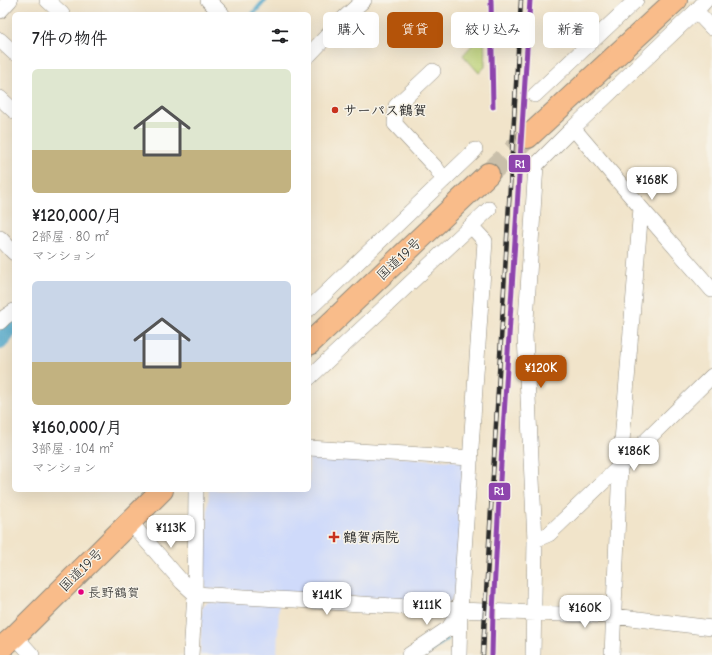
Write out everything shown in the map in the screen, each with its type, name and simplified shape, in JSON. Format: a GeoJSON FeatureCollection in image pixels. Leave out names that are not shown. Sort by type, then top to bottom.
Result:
{"type":"FeatureCollection","features":[{"type":"Feature","properties":{"kind":"highway"},"geometry":{"type":"LineString","coordinates":[[528,137],[676,0]]}},
{"type":"Feature","properties":{"kind":"highway","name":"国道19号"},"geometry":{"type":"LineString","coordinates":[[311,342],[488,174]]}},
{"type":"Feature","properties":{"kind":"highway","name":"国道19号"},"geometry":{"type":"LineString","coordinates":[[7,642],[160,492]]}},
{"type":"Feature","properties":{"kind":"street"},"geometry":{"type":"LineString","coordinates":[[0,11],[10,0]]}},
{"type":"Feature","properties":{"kind":"street"},"geometry":{"type":"LineString","coordinates":[[47,0],[60,12]]}},
{"type":"Feature","properties":{"kind":"street"},"geometry":{"type":"LineString","coordinates":[[311,53],[344,18],[364,0]]}},
{"type":"Feature","properties":{"kind":"street"},"geometry":{"type":"LineString","coordinates":[[535,95],[636,0]]}},
{"type":"Feature","properties":{"kind":"street"},"geometry":{"type":"LineString","coordinates":[[533,655],[535,540],[525,336],[536,165],[706,0]]}},
{"type":"Feature","properties":{"kind":"street"},"geometry":{"type":"LineString","coordinates":[[211,1],[220,12]]}},
{"type":"Feature","properties":{"kind":"street"},"geometry":{"type":"LineString","coordinates":[[696,11],[712,28]]}},
{"type":"Feature","properties":{"kind":"street"},"geometry":{"type":"LineString","coordinates":[[0,40],[12,51]]}},
{"type":"Feature","properties":{"kind":"street"},"geometry":{"type":"LineString","coordinates":[[434,71],[396,106],[395,124],[436,168],[444,180]]}},
{"type":"Feature","properties":{"kind":"street"},"geometry":{"type":"LineString","coordinates":[[0,98],[12,109]]}},
{"type":"Feature","properties":{"kind":"street"},"geometry":{"type":"LineString","coordinates":[[573,128],[640,208],[712,290]]}},
{"type":"Feature","properties":{"kind":"street"},"geometry":{"type":"LineString","coordinates":[[311,307],[475,150]]}},
{"type":"Feature","properties":{"kind":"street"},"geometry":{"type":"LineString","coordinates":[[612,655],[620,466],[640,208]]}},
{"type":"Feature","properties":{"kind":"street"},"geometry":{"type":"LineString","coordinates":[[311,376],[489,209]]}},
{"type":"Feature","properties":{"kind":"street"},"geometry":{"type":"LineString","coordinates":[[459,655],[460,610],[485,241],[471,226]]}},
{"type":"Feature","properties":{"kind":"street"},"geometry":{"type":"LineString","coordinates":[[0,238],[12,251]]}},
{"type":"Feature","properties":{"kind":"street"},"geometry":{"type":"LineString","coordinates":[[0,322],[12,312]]}},
{"type":"Feature","properties":{"kind":"street"},"geometry":{"type":"LineString","coordinates":[[535,540],[549,534],[712,376]]}},
{"type":"Feature","properties":{"kind":"street"},"geometry":{"type":"LineString","coordinates":[[311,448],[471,458]]}},
{"type":"Feature","properties":{"kind":"street"},"geometry":{"type":"LineString","coordinates":[[191,655],[195,594],[196,492]]}},
{"type":"Feature","properties":{"kind":"street"},"geometry":{"type":"LineString","coordinates":[[130,522],[182,582],[195,594],[460,610],[614,616],[712,628]]}},
{"type":"Feature","properties":{"kind":"street"},"geometry":{"type":"LineString","coordinates":[[409,655],[449,628],[460,610]]}},
{"type":"Feature","properties":{"kind":"street"},"geometry":{"type":"LineString","coordinates":[[7,642],[32,655]]}},
{"type":"Feature","properties":{"kind":"shaded area","name":"鶴賀病院"},"geometry":{"type":"Polygon","coordinates":[[[311,451],[467,462],[457,594],[449,602],[208,589],[203,584],[209,492],[311,492],[311,451]]]}},
{"type":"Feature","properties":{"kind":"shaded area"},"geometry":{"type":"Polygon","coordinates":[[[208,602],[279,604],[277,655],[200,655],[202,608],[208,602]]]}},
{"type":"Feature","properties":{"kind":"green space"},"geometry":{"type":"Polygon","coordinates":[[[469,48],[484,48],[485,67],[479,73],[463,55],[469,48]]]}},
{"type":"Feature","properties":{"kind":"waterway"},"geometry":{"type":"LineString","coordinates":[[255,12],[265,0]]}},
{"type":"Feature","properties":{"kind":"waterway"},"geometry":{"type":"LineString","coordinates":[[0,342],[12,328]]}},
{"type":"Feature","properties":{"kind":"waterway"},"geometry":{"type":"LineString","coordinates":[[424,655],[447,639]]}},
{"type":"Feature","properties":{"kind":"tunnel"},"geometry":{"type":"LineString","coordinates":[[488,174],[528,137]]}},
{"type":"Feature","properties":{"kind":"railway"},"geometry":{"type":"LineString","coordinates":[[483,655],[521,0]]}},
{"type":"Feature","properties":{"kind":"transit line","name":"R1"},"geometry":{"type":"LineString","coordinates":[[491,0],[493,107]]}},
{"type":"Feature","properties":{"kind":"transit line","name":"R1"},"geometry":{"type":"LineString","coordinates":[[492,655],[500,480],[530,0]]}},
{"type":"Feature","properties":{"kind":"place","name":"サーパス鶴賀"},"geometry":{"type":"Point","coordinates":[335,110]}},
{"type":"Feature","properties":{"kind":"place","name":"鶴賀病院"},"geometry":{"type":"Point","coordinates":[334,537]}},
{"type":"Feature","properties":{"kind":"place","name":"長野鶴賀"},"geometry":{"type":"Point","coordinates":[81,592]}}]}
